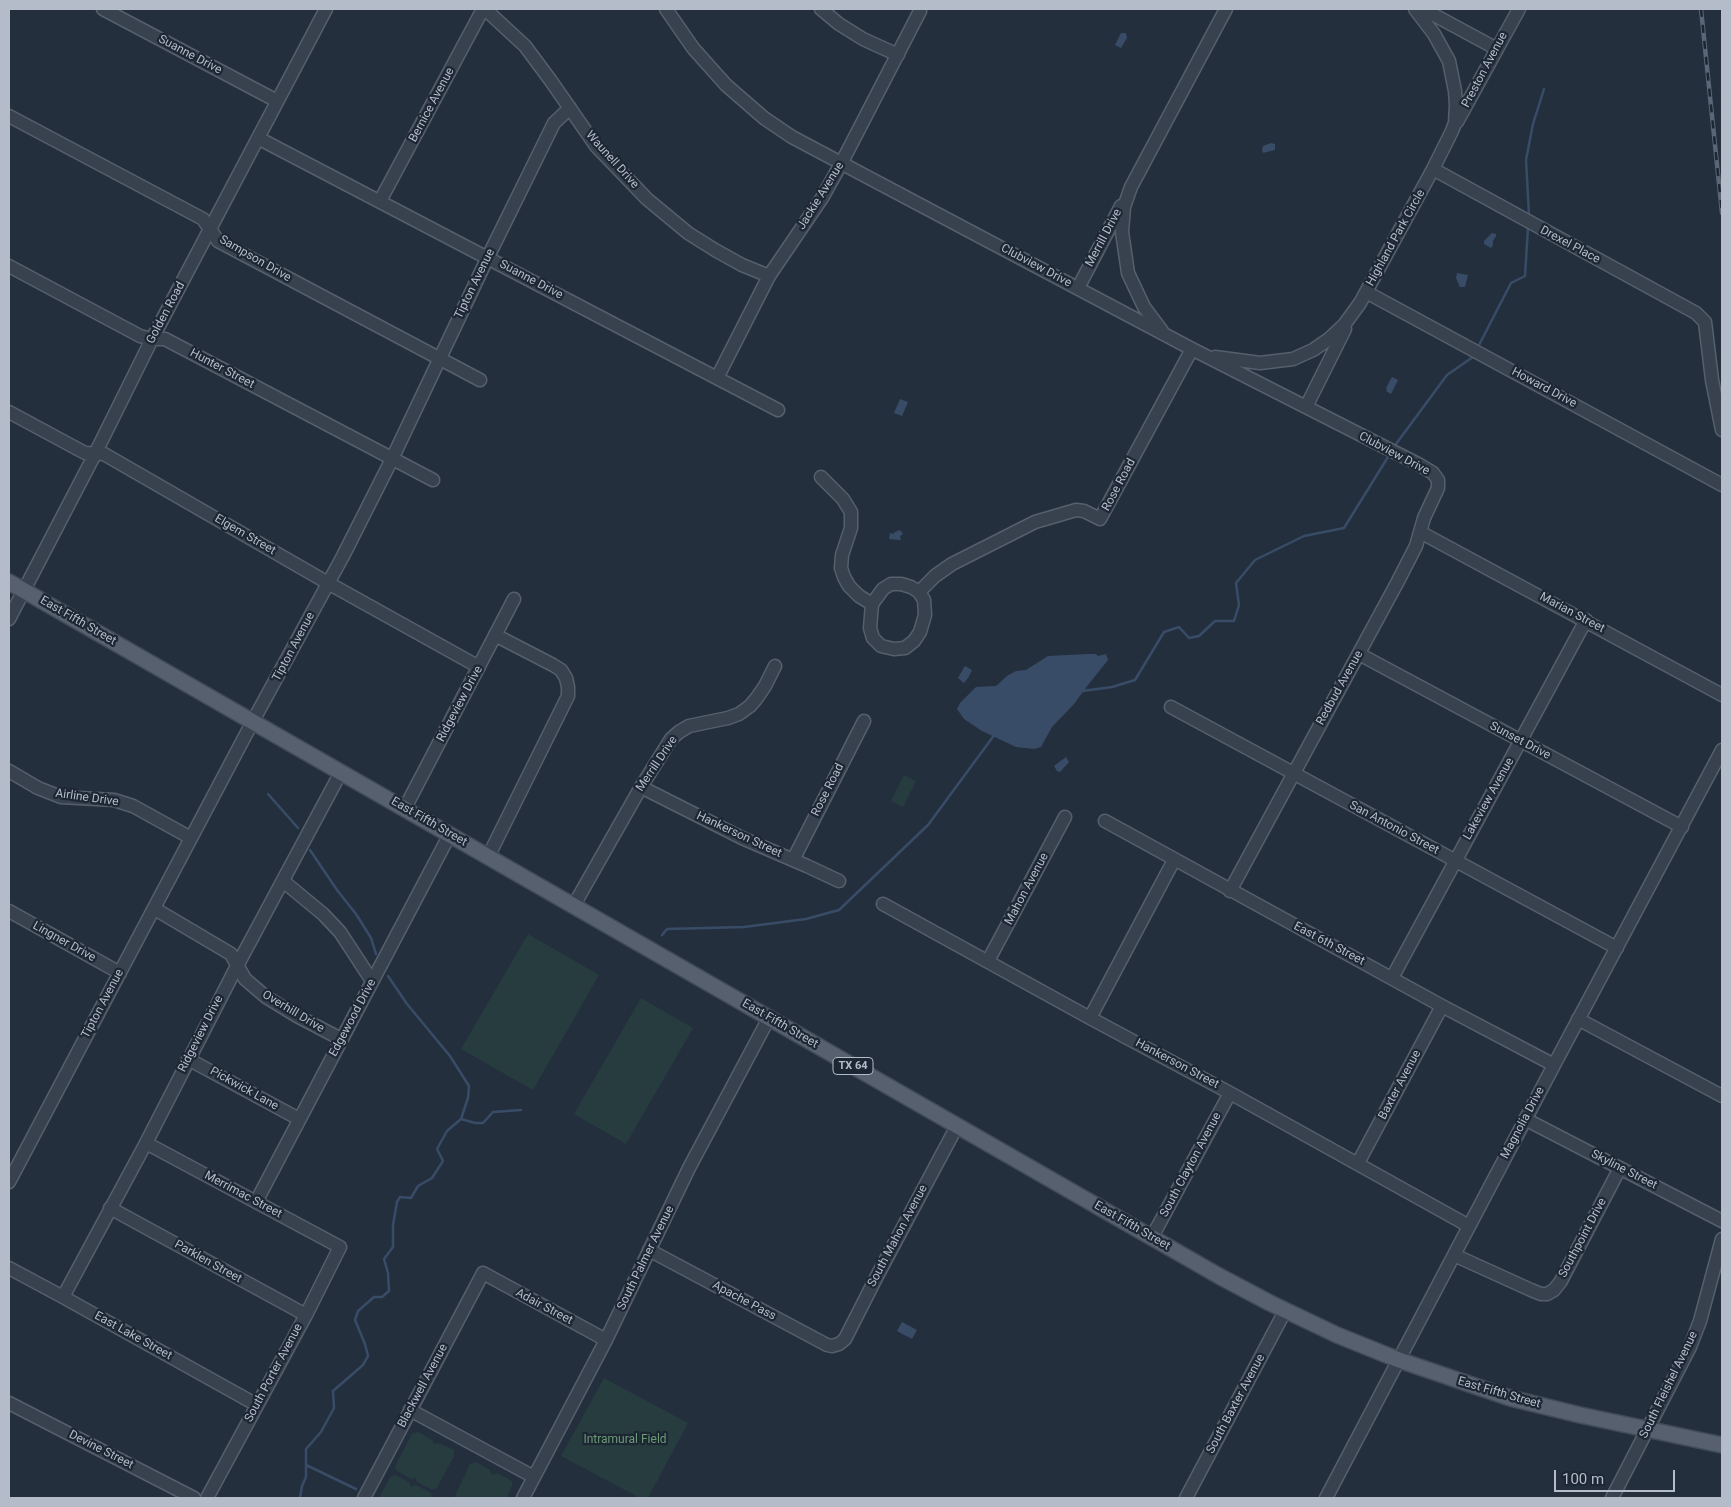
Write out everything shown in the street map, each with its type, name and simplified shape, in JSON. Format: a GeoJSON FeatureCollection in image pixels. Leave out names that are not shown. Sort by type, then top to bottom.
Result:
{"type":"FeatureCollection","features":[{"type":"Feature","properties":{"kind":"main road","name":"East Fifth Street"},"geometry":{"type":"LineString","coordinates":[[9,582],[1219,1276],[1285,1311],[1399,1360],[1510,1398],[1722,1445]]}},
{"type":"Feature","properties":{"kind":"street","name":"Suanne Drive"},"geometry":{"type":"LineString","coordinates":[[103,9],[277,101]]}},
{"type":"Feature","properties":{"kind":"street","name":"Golden Road"},"geometry":{"type":"LineString","coordinates":[[9,619],[95,454],[152,339],[326,9]]}},
{"type":"Feature","properties":{"kind":"street","name":"Waunell Drive"},"geometry":{"type":"LineString","coordinates":[[484,9],[525,46],[596,146],[647,199],[688,233],[742,265],[769,276]]}},
{"type":"Feature","properties":{"kind":"street","name":"Bernice Avenue"},"geometry":{"type":"LineString","coordinates":[[380,201],[484,9]]}},
{"type":"Feature","properties":{"kind":"street","name":"Clubview Drive"},"geometry":{"type":"LineString","coordinates":[[666,9],[693,48],[726,85],[792,137],[1166,336],[1418,464],[1433,473],[1438,480]]}},
{"type":"Feature","properties":{"kind":"street"},"geometry":{"type":"LineString","coordinates":[[821,9],[863,39],[898,55]]}},
{"type":"Feature","properties":{"kind":"street"},"geometry":{"type":"LineString","coordinates":[[1166,336],[1144,307],[1132,285],[1125,264],[1122,232],[1124,207],[1131,188],[1226,9]]}},
{"type":"Feature","properties":{"kind":"street","name":"Highland Park Circle"},"geometry":{"type":"LineString","coordinates":[[1197,352],[1260,363],[1293,359],[1313,350],[1330,339],[1352,316],[1452,131],[1456,105],[1454,82],[1449,62],[1434,34],[1415,9]]}},
{"type":"Feature","properties":{"kind":"street"},"geometry":{"type":"LineString","coordinates":[[1423,9],[1497,48]]}},
{"type":"Feature","properties":{"kind":"street","name":"Preston Avenue"},"geometry":{"type":"LineString","coordinates":[[1452,131],[1518,9]]}},
{"type":"Feature","properties":{"kind":"street","name":"Jackie Avenue"},"geometry":{"type":"LineString","coordinates":[[716,378],[769,276],[822,198],[920,11]]}},
{"type":"Feature","properties":{"kind":"street","name":"Tipton Avenue"},"geometry":{"type":"LineString","coordinates":[[9,1182],[328,583],[392,458],[554,123],[570,108]]}},
{"type":"Feature","properties":{"kind":"street","name":"Sampson Drive"},"geometry":{"type":"LineString","coordinates":[[9,116],[203,219],[218,241],[480,380]]}},
{"type":"Feature","properties":{"kind":"street","name":"Suanne Drive"},"geometry":{"type":"LineString","coordinates":[[258,138],[778,410]]}},
{"type":"Feature","properties":{"kind":"street","name":"Drexel Place"},"geometry":{"type":"LineString","coordinates":[[1433,169],[1532,225],[1689,308],[1705,322],[1712,380],[1722,430]]}},
{"type":"Feature","properties":{"kind":"street","name":"Merrill Drive"},"geometry":{"type":"LineString","coordinates":[[1078,288],[1131,188]]}},
{"type":"Feature","properties":{"kind":"street","name":"Hunter Street"},"geometry":{"type":"LineString","coordinates":[[9,266],[140,336],[152,339],[165,339],[433,480]]}},
{"type":"Feature","properties":{"kind":"street","name":"Howard Drive"},"geometry":{"type":"LineString","coordinates":[[1366,292],[1722,485]]}},
{"type":"Feature","properties":{"kind":"street"},"geometry":{"type":"LineString","coordinates":[[1306,407],[1352,316]]}},
{"type":"Feature","properties":{"kind":"street","name":"Rose Road"},"geometry":{"type":"LineString","coordinates":[[919,592],[935,576],[952,564],[1035,522],[1076,510],[1084,511],[1100,519],[1197,352]]}},
{"type":"Feature","properties":{"kind":"street","name":"Elgem Street"},"geometry":{"type":"LineString","coordinates":[[9,412],[85,453],[104,454],[328,583],[479,667]]}},
{"type":"Feature","properties":{"kind":"street"},"geometry":{"type":"LineString","coordinates":[[821,477],[843,499],[851,512],[851,528],[842,558],[841,568],[844,577],[854,592],[872,604]]}},
{"type":"Feature","properties":{"kind":"street","name":"Redbud Avenue"},"geometry":{"type":"LineString","coordinates":[[1230,891],[1416,546],[1424,518],[1438,488],[1438,480]]}},
{"type":"Feature","properties":{"kind":"street","name":"Marian Street"},"geometry":{"type":"LineString","coordinates":[[1420,532],[1722,695]]}},
{"type":"Feature","properties":{"kind":"street"},"geometry":{"type":"LineString","coordinates":[[891,584],[911,587],[919,592],[925,604],[924,621],[914,641],[905,648],[881,646],[873,638],[870,628],[872,604],[883,589],[891,584]]}},
{"type":"Feature","properties":{"kind":"street","name":"Ridgeview Drive"},"geometry":{"type":"LineString","coordinates":[[405,808],[514,599]]}},
{"type":"Feature","properties":{"kind":"street","name":"Lakeview Avenue"},"geometry":{"type":"LineString","coordinates":[[1392,978],[1586,620]]}},
{"type":"Feature","properties":{"kind":"street"},"geometry":{"type":"LineString","coordinates":[[488,857],[568,696],[566,678],[561,670],[553,664],[495,635]]}},
{"type":"Feature","properties":{"kind":"street","name":"Sunset Drive"},"geometry":{"type":"LineString","coordinates":[[1359,654],[1682,826]]}},
{"type":"Feature","properties":{"kind":"street","name":"Merrill Drive"},"geometry":{"type":"LineString","coordinates":[[574,905],[641,786],[671,739],[678,732],[689,726],[739,714],[756,699],[775,666]]}},
{"type":"Feature","properties":{"kind":"street","name":"San Antonio Street"},"geometry":{"type":"LineString","coordinates":[[1171,707],[1617,948]]}},
{"type":"Feature","properties":{"kind":"street","name":"Rose Road"},"geometry":{"type":"LineString","coordinates":[[792,860],[864,721]]}},
{"type":"Feature","properties":{"kind":"street","name":"Magnolia Drive"},"geometry":{"type":"LineString","coordinates":[[1326,1498],[1578,1019],[1720,758]]}},
{"type":"Feature","properties":{"kind":"street","name":"Airline Drive"},"geometry":{"type":"LineString","coordinates":[[9,772],[38,788],[61,797],[114,800],[134,806],[191,838]]}},
{"type":"Feature","properties":{"kind":"street","name":"Ridgeview Drive"},"geometry":{"type":"LineString","coordinates":[[63,1297],[146,1143],[236,966],[341,772]]}},
{"type":"Feature","properties":{"kind":"street","name":"Hankerson Street"},"geometry":{"type":"LineString","coordinates":[[641,786],[742,838],[839,881]]}},
{"type":"Feature","properties":{"kind":"street","name":"Mahon Avenue"},"geometry":{"type":"LineString","coordinates":[[988,961],[1065,817]]}},
{"type":"Feature","properties":{"kind":"street","name":"East 6th Street"},"geometry":{"type":"LineString","coordinates":[[1104,821],[1442,1006],[1554,1065]]}},
{"type":"Feature","properties":{"kind":"street","name":"Edgewood Drive"},"geometry":{"type":"LineString","coordinates":[[256,1202],[450,834]]}},
{"type":"Feature","properties":{"kind":"street"},"geometry":{"type":"LineString","coordinates":[[1090,1018],[1174,860]]}},
{"type":"Feature","properties":{"kind":"street"},"geometry":{"type":"LineString","coordinates":[[283,880],[323,914],[340,932],[372,981]]}},
{"type":"Feature","properties":{"kind":"street","name":"Hankerson Street"},"geometry":{"type":"LineString","coordinates":[[883,904],[1358,1163],[1469,1226]]}},
{"type":"Feature","properties":{"kind":"street","name":"Overhill Drive"},"geometry":{"type":"LineString","coordinates":[[155,909],[231,954],[236,966],[245,979],[266,997],[341,1039]]}},
{"type":"Feature","properties":{"kind":"street","name":"Lingner Drive"},"geometry":{"type":"LineString","coordinates":[[9,911],[120,973]]}},
{"type":"Feature","properties":{"kind":"street","name":"Baxter Avenue"},"geometry":{"type":"LineString","coordinates":[[1358,1163],[1442,1006]]}},
{"type":"Feature","properties":{"kind":"street","name":"South Palmer Avenue"},"geometry":{"type":"LineString","coordinates":[[523,1498],[606,1340],[689,1168],[769,1018]]}},
{"type":"Feature","properties":{"kind":"street"},"geometry":{"type":"LineString","coordinates":[[1578,1019],[1722,1096]]}},
{"type":"Feature","properties":{"kind":"street","name":"Pickwick Lane"},"geometry":{"type":"LineString","coordinates":[[188,1059],[299,1120]]}},
{"type":"Feature","properties":{"kind":"street","name":"South Clayton Avenue"},"geometry":{"type":"LineString","coordinates":[[1152,1237],[1230,1093]]}},
{"type":"Feature","properties":{"kind":"street","name":"Skyline Street"},"geometry":{"type":"LineString","coordinates":[[1525,1119],[1722,1221]]}},
{"type":"Feature","properties":{"kind":"street","name":"South Mahon Avenue"},"geometry":{"type":"LineString","coordinates":[[840,1344],[845,1338],[957,1126]]}},
{"type":"Feature","properties":{"kind":"street","name":"Merrimac Street"},"geometry":{"type":"LineString","coordinates":[[146,1143],[340,1247]]}},
{"type":"Feature","properties":{"kind":"street","name":"Southpoint Drive"},"geometry":{"type":"LineString","coordinates":[[1454,1255],[1531,1290],[1547,1294],[1554,1290],[1561,1281],[1620,1168]]}},
{"type":"Feature","properties":{"kind":"street","name":"Parklen Street"},"geometry":{"type":"LineString","coordinates":[[110,1208],[306,1315]]}},
{"type":"Feature","properties":{"kind":"street","name":"South Fleishel Avenue"},"geometry":{"type":"LineString","coordinates":[[1612,1498],[1696,1334],[1722,1239]]}},
{"type":"Feature","properties":{"kind":"street","name":"South Porter Avenue"},"geometry":{"type":"LineString","coordinates":[[207,1498],[306,1315],[340,1247]]}},
{"type":"Feature","properties":{"kind":"street","name":"Apache Pass"},"geometry":{"type":"LineString","coordinates":[[649,1250],[827,1345],[840,1344]]}},
{"type":"Feature","properties":{"kind":"street","name":"East Lake Street"},"geometry":{"type":"LineString","coordinates":[[9,1268],[257,1405]]}},
{"type":"Feature","properties":{"kind":"street","name":"Adair Street"},"geometry":{"type":"LineString","coordinates":[[483,1273],[606,1340]]}},
{"type":"Feature","properties":{"kind":"street","name":"Blackwell Avenue"},"geometry":{"type":"LineString","coordinates":[[364,1498],[483,1273]]}},
{"type":"Feature","properties":{"kind":"street","name":"South Baxter Avenue"},"geometry":{"type":"LineString","coordinates":[[1186,1498],[1285,1311]]}},
{"type":"Feature","properties":{"kind":"street","name":"Devine Street"},"geometry":{"type":"LineString","coordinates":[[9,1403],[194,1498]]}},
{"type":"Feature","properties":{"kind":"street"},"geometry":{"type":"LineString","coordinates":[[410,1410],[534,1477]]}},
{"type":"Feature","properties":{"kind":"green space"},"geometry":{"type":"Polygon","coordinates":[[[904,775],[916,781],[903,807],[891,801],[904,775]]]}},
{"type":"Feature","properties":{"kind":"green space"},"geometry":{"type":"Polygon","coordinates":[[[528,934],[599,975],[533,1090],[461,1049],[528,934]]]}},
{"type":"Feature","properties":{"kind":"green space"},"geometry":{"type":"Polygon","coordinates":[[[641,998],[693,1028],[626,1144],[574,1114],[641,998]]]}},
{"type":"Feature","properties":{"kind":"green space","name":"Intramural Field"},"geometry":{"type":"Polygon","coordinates":[[[604,1378],[688,1423],[648,1498],[640,1498],[561,1456],[604,1378]]]}},
{"type":"Feature","properties":{"kind":"green space"},"geometry":{"type":"Polygon","coordinates":[[[418,1432],[432,1440],[434,1444],[439,1443],[454,1450],[454,1456],[437,1488],[432,1490],[417,1482],[416,1477],[411,1479],[396,1470],[395,1466],[412,1434],[418,1432]]]}},
{"type":"Feature","properties":{"kind":"green space"},"geometry":{"type":"Polygon","coordinates":[[[476,1462],[490,1470],[492,1475],[497,1473],[512,1481],[512,1486],[506,1498],[454,1498],[470,1464],[476,1462]]]}},
{"type":"Feature","properties":{"kind":"green space"},"geometry":{"type":"Polygon","coordinates":[[[395,1475],[409,1482],[411,1487],[416,1485],[431,1493],[432,1498],[379,1498],[390,1477],[395,1475]]]}},
{"type":"Feature","properties":{"kind":"water"},"geometry":{"type":"Polygon","coordinates":[[[1121,33],[1126,33],[1127,38],[1121,48],[1115,45],[1121,33]]]}},
{"type":"Feature","properties":{"kind":"water"},"geometry":{"type":"Polygon","coordinates":[[[1271,143],[1275,144],[1275,150],[1263,153],[1263,146],[1271,143]]]}},
{"type":"Feature","properties":{"kind":"water"},"geometry":{"type":"Polygon","coordinates":[[[1492,233],[1496,234],[1496,236],[1491,248],[1484,244],[1484,241],[1492,233]]]}},
{"type":"Feature","properties":{"kind":"water"},"geometry":{"type":"Polygon","coordinates":[[[1457,273],[1468,275],[1465,287],[1460,287],[1456,278],[1457,273]]]}},
{"type":"Feature","properties":{"kind":"water"},"geometry":{"type":"Polygon","coordinates":[[[1392,377],[1398,380],[1391,394],[1386,391],[1386,388],[1392,377]]]}},
{"type":"Feature","properties":{"kind":"water"},"geometry":{"type":"Polygon","coordinates":[[[900,399],[908,402],[902,416],[894,413],[900,399]]]}},
{"type":"Feature","properties":{"kind":"water"},"geometry":{"type":"Polygon","coordinates":[[[900,530],[903,534],[900,536],[901,540],[889,539],[890,533],[893,534],[900,530]]]}},
{"type":"Feature","properties":{"kind":"water"},"geometry":{"type":"Polygon","coordinates":[[[1096,654],[1098,656],[1106,654],[1108,660],[1074,704],[1052,727],[1041,747],[1034,749],[1016,747],[982,731],[964,719],[957,709],[960,703],[976,687],[996,686],[1007,676],[1016,671],[1026,670],[1048,656],[1096,654]]]}},
{"type":"Feature","properties":{"kind":"water"},"geometry":{"type":"Polygon","coordinates":[[[965,666],[972,670],[964,683],[958,678],[965,666]]]}},
{"type":"Feature","properties":{"kind":"water"},"geometry":{"type":"Polygon","coordinates":[[[1066,757],[1069,762],[1060,772],[1057,771],[1054,766],[1066,757]]]}},
{"type":"Feature","properties":{"kind":"water"},"geometry":{"type":"Polygon","coordinates":[[[902,1322],[917,1330],[912,1339],[897,1331],[902,1322]]]}},
{"type":"Feature","properties":{"kind":"waterway"},"geometry":{"type":"LineString","coordinates":[[1529,215],[1526,160],[1533,124],[1544,89]]}},
{"type":"Feature","properties":{"kind":"waterway"},"geometry":{"type":"LineString","coordinates":[[1478,347],[1511,283],[1525,276],[1528,227]]}},
{"type":"Feature","properties":{"kind":"waterway"},"geometry":{"type":"LineString","coordinates":[[1396,444],[1447,375],[1473,357]]}},
{"type":"Feature","properties":{"kind":"waterway"},"geometry":{"type":"LineString","coordinates":[[1082,691],[1112,687],[1135,680],[1164,632],[1179,627],[1189,638],[1199,636],[1215,621],[1234,621],[1239,605],[1236,583],[1255,560],[1304,536],[1344,528],[1388,457]]}},
{"type":"Feature","properties":{"kind":"waterway"},"geometry":{"type":"LineString","coordinates":[[662,935],[667,929],[744,927],[806,919],[839,910],[928,825],[995,734]]}},
{"type":"Feature","properties":{"kind":"waterway"},"geometry":{"type":"LineString","coordinates":[[268,794],[298,828]]}},
{"type":"Feature","properties":{"kind":"waterway"},"geometry":{"type":"LineString","coordinates":[[310,850],[356,914],[371,938],[376,954]]}},
{"type":"Feature","properties":{"kind":"waterway"},"geometry":{"type":"LineString","coordinates":[[300,1498],[306,1477],[306,1449],[321,1432],[334,1408],[333,1391],[363,1365],[368,1356],[355,1320],[358,1311],[374,1297],[382,1297],[389,1291],[388,1273],[384,1259],[393,1247],[393,1225],[397,1202],[400,1197],[411,1198],[418,1186],[432,1178],[443,1161],[437,1149],[447,1131],[461,1119],[468,1098],[469,1086],[450,1056],[407,1004],[388,976]]}},
{"type":"Feature","properties":{"kind":"waterway"},"geometry":{"type":"LineString","coordinates":[[461,1119],[483,1123],[493,1112],[521,1110]]}},
{"type":"Feature","properties":{"kind":"waterway"},"geometry":{"type":"LineString","coordinates":[[306,1465],[356,1489]]}},
{"type":"Feature","properties":{"kind":"railway"},"geometry":{"type":"LineString","coordinates":[[1701,9],[1722,213]]}}]}
